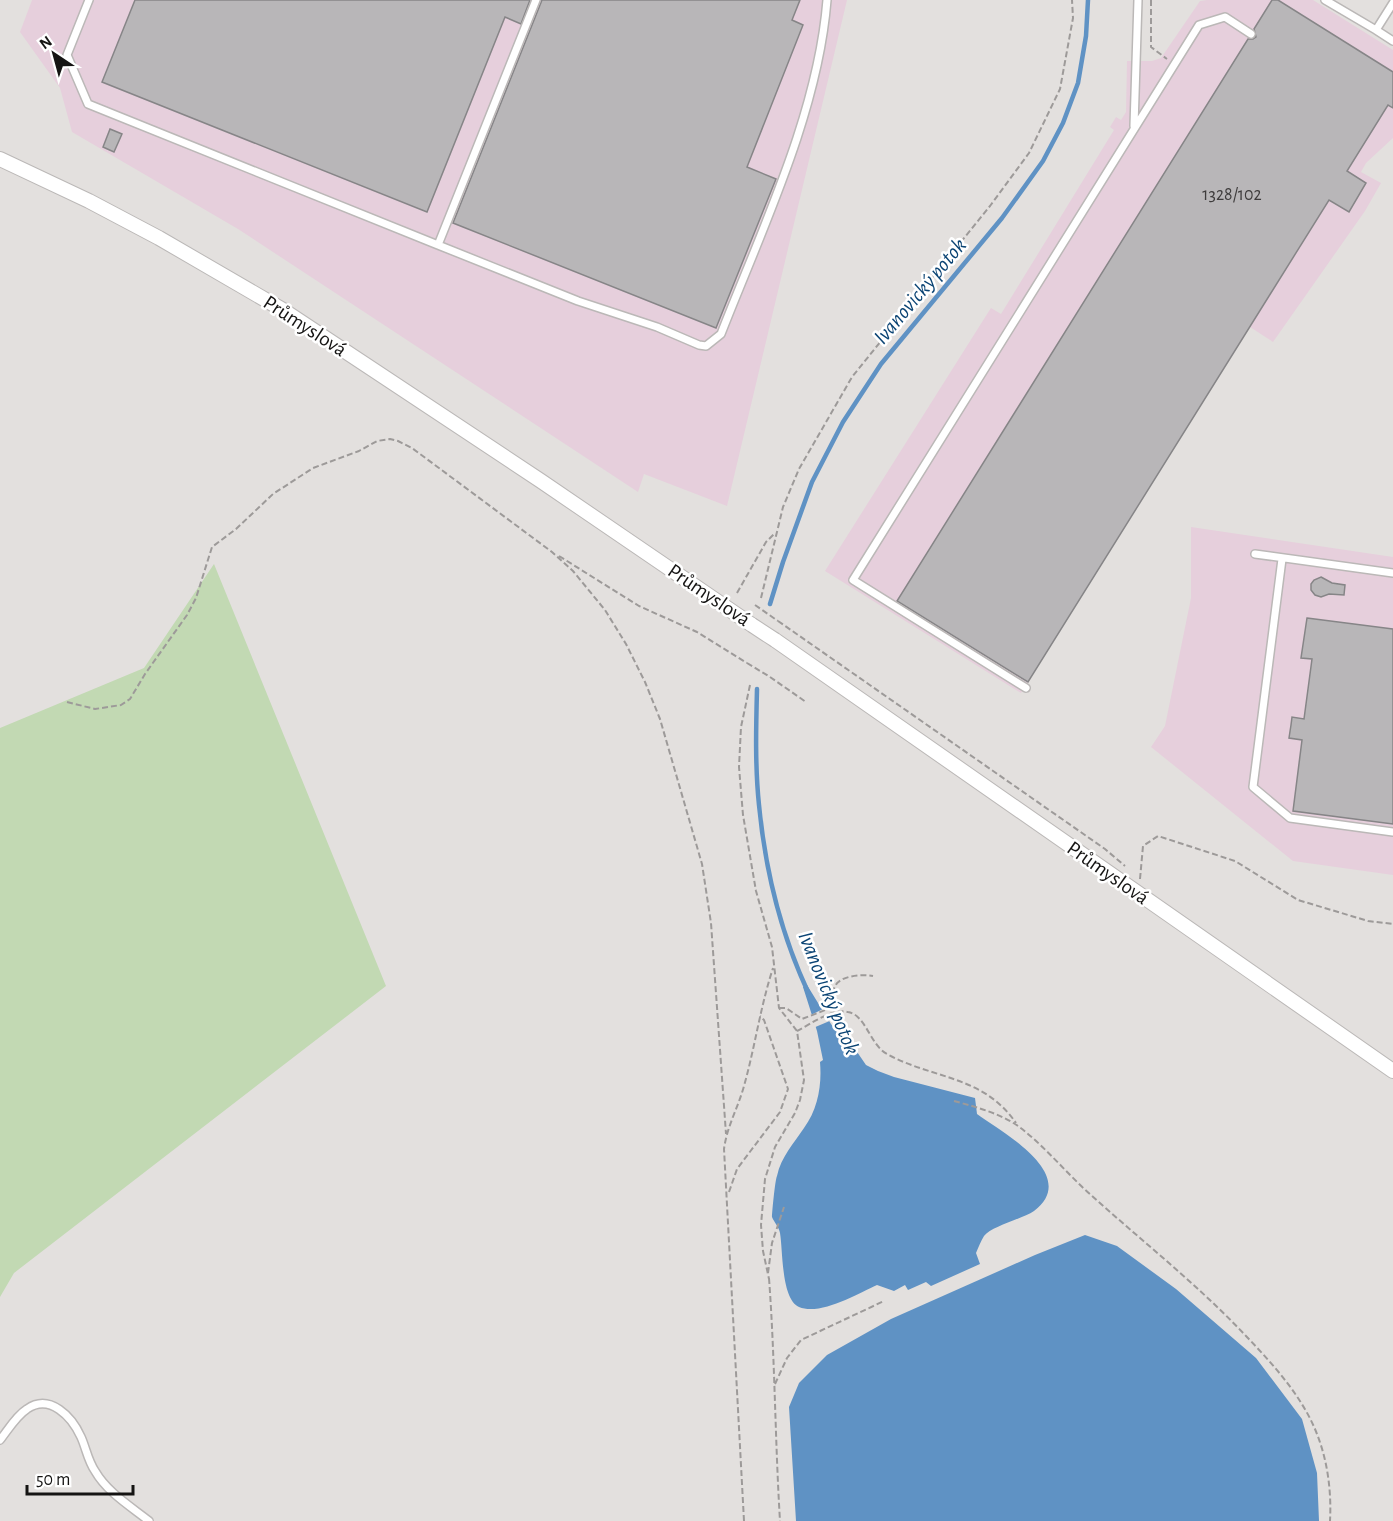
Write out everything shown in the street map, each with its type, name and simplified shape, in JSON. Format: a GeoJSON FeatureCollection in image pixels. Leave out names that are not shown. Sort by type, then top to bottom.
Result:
{"type":"FeatureCollection","features":[{"type":"Feature","properties":{"kind":"street","name":"Průmyslová"},"geometry":{"type":"LineString","coordinates":[[0,159],[89,201],[149,233],[282,310],[550,487],[775,640],[1393,1071]]}},
{"type":"Feature","properties":{"kind":"lane"},"geometry":{"type":"LineString","coordinates":[[88,0],[66,55],[88,104],[578,301],[706,346],[721,334],[800,132],[825,33],[827,0]]}},
{"type":"Feature","properties":{"kind":"lane"},"geometry":{"type":"LineString","coordinates":[[438,244],[536,0]]}},
{"type":"Feature","properties":{"kind":"lane"},"geometry":{"type":"LineString","coordinates":[[1134,128],[1138,0]]}},
{"type":"Feature","properties":{"kind":"lane"},"geometry":{"type":"LineString","coordinates":[[1325,0],[1393,41]]}},
{"type":"Feature","properties":{"kind":"lane"},"geometry":{"type":"LineString","coordinates":[[1376,30],[1393,3]]}},
{"type":"Feature","properties":{"kind":"lane"},"geometry":{"type":"LineString","coordinates":[[1026,688],[853,579],[1199,25],[1225,17],[1251,34]]}},
{"type":"Feature","properties":{"kind":"lane"},"geometry":{"type":"LineString","coordinates":[[1254,554],[1393,573]]}},
{"type":"Feature","properties":{"kind":"lane"},"geometry":{"type":"LineString","coordinates":[[1282,559],[1252,780],[1253,787],[1290,818],[1393,832]]}},
{"type":"Feature","properties":{"kind":"lane"},"geometry":{"type":"LineString","coordinates":[[0,1440],[27,1408],[47,1404],[62,1410],[80,1436],[94,1470],[102,1482],[149,1521]]}},
{"type":"Feature","properties":{"kind":"path"},"geometry":{"type":"LineString","coordinates":[[761,598],[783,507],[800,469],[852,377],[990,206],[1029,153],[1060,88],[1073,18],[1072,0]]}},
{"type":"Feature","properties":{"kind":"path"},"geometry":{"type":"LineString","coordinates":[[1151,0],[1151,47],[1175,64]]}},
{"type":"Feature","properties":{"kind":"path"},"geometry":{"type":"LineString","coordinates":[[67,702],[95,709],[121,705],[130,699],[187,615],[196,598],[212,547],[236,529],[273,494],[294,479],[313,468],[359,451],[377,441],[390,439],[412,448],[552,552],[639,606],[697,632],[806,702]]}},
{"type":"Feature","properties":{"kind":"path"},"geometry":{"type":"LineString","coordinates":[[737,593],[766,542],[776,532]]}},
{"type":"Feature","properties":{"kind":"path"},"geometry":{"type":"LineString","coordinates":[[552,552],[589,588],[626,644],[660,719],[704,876],[711,923],[726,1134],[725,1171],[744,1521]]}},
{"type":"Feature","properties":{"kind":"path"},"geometry":{"type":"LineString","coordinates":[[755,605],[778,621]]}},
{"type":"Feature","properties":{"kind":"path"},"geometry":{"type":"LineString","coordinates":[[750,685],[741,727],[739,767],[748,853],[772,947],[779,1008],[797,1031],[804,1071],[803,1090],[795,1113],[769,1164],[762,1198],[763,1251],[769,1279]]}},
{"type":"Feature","properties":{"kind":"path"},"geometry":{"type":"LineString","coordinates":[[1140,882],[1143,846],[1158,836],[1235,861],[1298,900],[1368,921],[1393,924]]}},
{"type":"Feature","properties":{"kind":"path"},"geometry":{"type":"LineString","coordinates":[[726,1134],[742,1095],[763,998],[774,966]]}},
{"type":"Feature","properties":{"kind":"path"},"geometry":{"type":"LineString","coordinates":[[779,1008],[786,1008],[802,1019],[808,1018],[828,1009],[833,1004],[836,984],[855,975],[873,976]]}},
{"type":"Feature","properties":{"kind":"path"},"geometry":{"type":"LineString","coordinates":[[797,1031],[830,1015],[845,1011],[853,1013],[883,1051],[915,1066],[954,1078],[983,1092],[1091,1195],[1199,1289],[1282,1376],[1307,1413],[1323,1451],[1329,1481],[1330,1521]]}},
{"type":"Feature","properties":{"kind":"path"},"geometry":{"type":"LineString","coordinates":[[728,1194],[738,1169],[780,1112],[788,1089],[764,1020],[760,1017]]}},
{"type":"Feature","properties":{"kind":"path"},"geometry":{"type":"LineString","coordinates":[[954,1101],[991,1112],[1018,1126]]}},
{"type":"Feature","properties":{"kind":"path"},"geometry":{"type":"LineString","coordinates":[[780,1521],[774,1340],[768,1265],[772,1243],[784,1207]]}},
{"type":"Feature","properties":{"kind":"path"},"geometry":{"type":"LineString","coordinates":[[774,1386],[787,1358],[801,1340],[884,1301]]}},
{"type":"Feature","properties":{"kind":"shaded area"},"geometry":{"type":"Polygon","coordinates":[[[32,0],[847,0],[727,506],[644,474],[638,492],[238,229],[72,132],[60,88],[20,32],[32,0]]]}},
{"type":"Feature","properties":{"kind":"shaded area"},"geometry":{"type":"Polygon","coordinates":[[[1313,0],[1393,50],[1393,138],[1366,163],[1361,172],[1381,183],[1365,211],[1273,342],[1250,327],[1021,693],[825,571],[991,308],[1001,314],[1114,130],[1110,127],[1116,117],[1121,120],[1126,112],[1127,61],[1152,61],[1161,58],[1200,1],[1313,0]]]}},
{"type":"Feature","properties":{"kind":"shaded area"},"geometry":{"type":"Polygon","coordinates":[[[1191,527],[1393,557],[1393,875],[1293,861],[1151,747],[1165,726],[1191,598],[1191,527]]]}},
{"type":"Feature","properties":{"kind":"green space"},"geometry":{"type":"Polygon","coordinates":[[[214,564],[386,986],[14,1273],[0,1297],[0,728],[144,668],[214,564]]]}},
{"type":"Feature","properties":{"kind":"water"},"geometry":{"type":"Polygon","coordinates":[[[807,985],[831,1024],[849,1048],[853,1046],[866,1065],[894,1077],[975,1098],[977,1114],[1018,1143],[1043,1169],[1048,1183],[1046,1197],[1034,1211],[993,1229],[984,1236],[976,1253],[980,1264],[931,1286],[926,1282],[908,1290],[905,1285],[894,1291],[877,1285],[838,1303],[817,1309],[799,1307],[793,1302],[786,1285],[780,1233],[772,1217],[779,1169],[785,1156],[809,1121],[820,1088],[820,1062],[823,1060],[817,1031],[803,987],[807,985]]]}},
{"type":"Feature","properties":{"kind":"water"},"geometry":{"type":"Polygon","coordinates":[[[1085,1235],[1117,1246],[1176,1289],[1256,1358],[1302,1419],[1317,1473],[1319,1521],[796,1521],[789,1407],[799,1383],[827,1355],[891,1319],[1085,1235]]]}},
{"type":"Feature","properties":{"kind":"pier"},"geometry":{"type":"Polygon","coordinates":[[[825,1008],[832,1020],[813,1028],[809,1016],[825,1008]]]}},
{"type":"Feature","properties":{"kind":"building"},"geometry":{"type":"Polygon","coordinates":[[[135,0],[530,0],[521,24],[505,17],[427,212],[102,82],[135,0]]]}},
{"type":"Feature","properties":{"kind":"building"},"geometry":{"type":"Polygon","coordinates":[[[542,0],[800,0],[792,20],[803,25],[747,167],[776,179],[716,328],[453,223],[542,0]]]}},
{"type":"Feature","properties":{"kind":"building"},"geometry":{"type":"Polygon","coordinates":[[[1272,0],[1278,0],[1393,72],[1393,108],[1388,105],[1347,171],[1366,183],[1349,212],[1329,200],[1028,682],[897,601],[1248,39],[1256,37],[1254,29],[1272,0]]]}},
{"type":"Feature","properties":{"kind":"building"},"geometry":{"type":"Polygon","coordinates":[[[110,129],[122,134],[114,152],[103,147],[110,129]]]}},
{"type":"Feature","properties":{"kind":"building"},"geometry":{"type":"Polygon","coordinates":[[[1321,577],[1332,583],[1345,585],[1344,595],[1329,594],[1321,597],[1315,595],[1311,590],[1311,584],[1321,577]]]}},
{"type":"Feature","properties":{"kind":"building"},"geometry":{"type":"Polygon","coordinates":[[[1307,618],[1393,629],[1393,824],[1293,811],[1302,740],[1289,738],[1292,717],[1304,719],[1312,659],[1301,658],[1307,618]]]}},
{"type":"Feature","properties":{"kind":"waterway","name":"Ivanovický potok"},"geometry":{"type":"LineString","coordinates":[[770,604],[812,482],[843,422],[881,364],[1002,218],[1043,161],[1063,123],[1078,83],[1086,36],[1088,0]]}},
{"type":"Feature","properties":{"kind":"waterway","name":"Ivanovický potok"},"geometry":{"type":"LineString","coordinates":[[757,689],[757,776],[765,853],[782,924],[808,992]]}}]}
